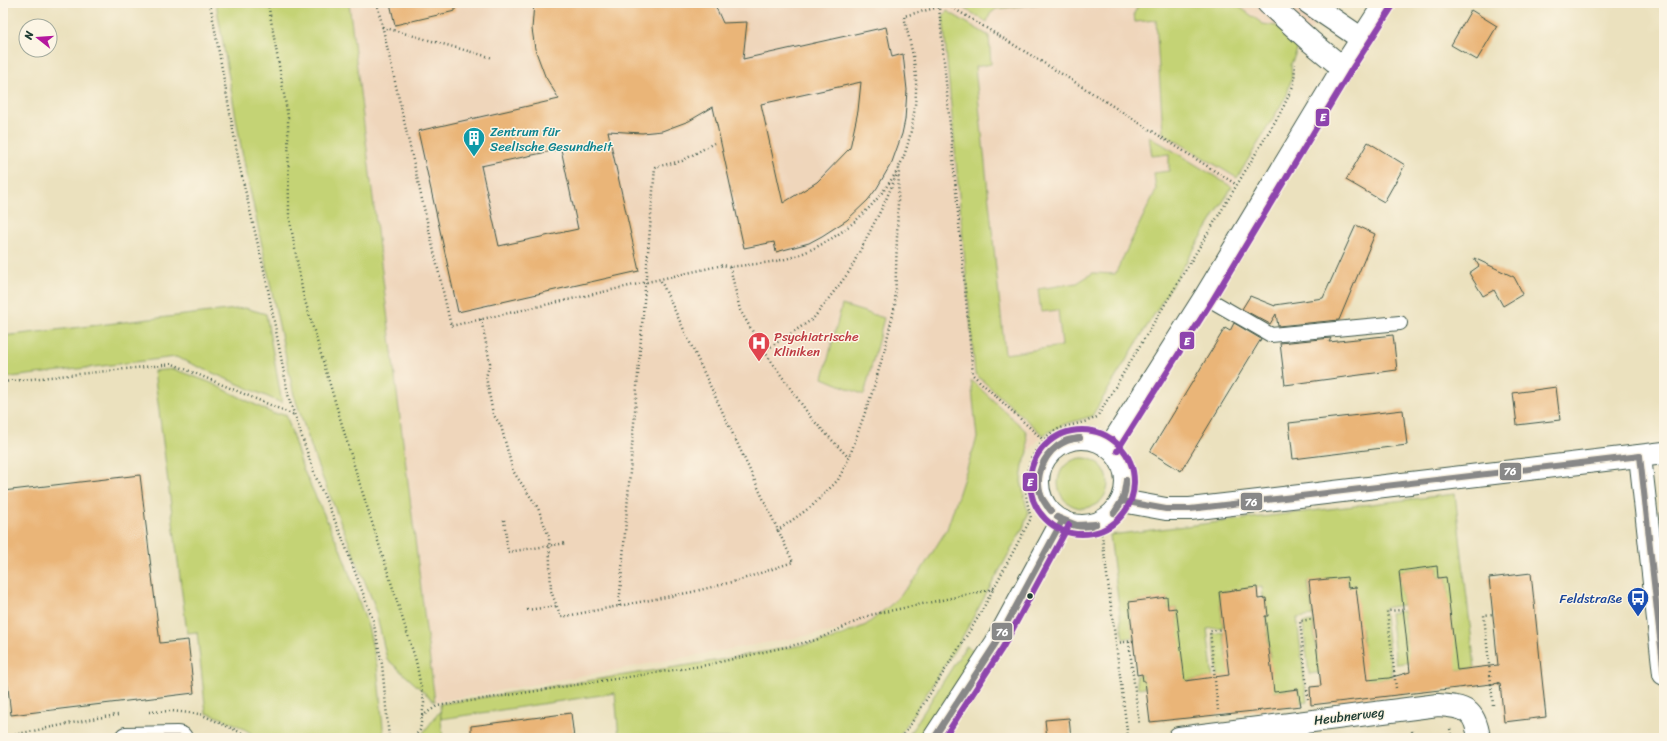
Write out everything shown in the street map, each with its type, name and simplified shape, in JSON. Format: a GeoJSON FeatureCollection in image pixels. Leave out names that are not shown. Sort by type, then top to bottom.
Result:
{"type":"FeatureCollection","features":[{"type":"Feature","properties":{"kind":"street"},"geometry":{"type":"LineString","coordinates":[[1268,3],[1310,41],[1343,68]]}},
{"type":"Feature","properties":{"kind":"street"},"geometry":{"type":"LineString","coordinates":[[1308,3],[1362,39]]}},
{"type":"Feature","properties":{"kind":"street"},"geometry":{"type":"LineString","coordinates":[[1110,447],[1205,296],[1343,68],[1385,3]]}},
{"type":"Feature","properties":{"kind":"street"},"geometry":{"type":"LineString","coordinates":[[1081,438],[1102,442],[1110,447],[1121,460],[1126,472],[1127,485],[1122,501],[1112,514],[1098,523],[1080,526],[1062,521],[1053,516],[1041,498],[1038,477],[1048,444],[1062,443],[1081,438]]}},
{"type":"Feature","properties":{"kind":"street"},"geometry":{"type":"LineString","coordinates":[[1122,501],[1166,509],[1190,509],[1664,453]]}},
{"type":"Feature","properties":{"kind":"street"},"geometry":{"type":"LineString","coordinates":[[1640,456],[1664,674]]}},
{"type":"Feature","properties":{"kind":"street"},"geometry":{"type":"LineString","coordinates":[[934,738],[996,643],[1062,521]]}},
{"type":"Feature","properties":{"kind":"street","name":"Heubnerweg"},"geometry":{"type":"LineString","coordinates":[[1179,738],[1438,705],[1461,708],[1471,713],[1477,725],[1479,738]]}},
{"type":"Feature","properties":{"kind":"street"},"geometry":{"type":"LineString","coordinates":[[126,738],[181,738]]}},
{"type":"Feature","properties":{"kind":"lane"},"geometry":{"type":"LineString","coordinates":[[1205,296],[1271,334],[1400,323]]}},
{"type":"Feature","properties":{"kind":"path"},"geometry":{"type":"LineString","coordinates":[[210,3],[240,168],[266,279],[289,399],[315,475],[342,537],[373,620],[382,664],[389,738]]}},
{"type":"Feature","properties":{"kind":"path"},"geometry":{"type":"LineString","coordinates":[[268,3],[288,117],[289,215],[304,294],[357,475],[416,661],[424,703],[420,730],[414,738]]}},
{"type":"Feature","properties":{"kind":"path"},"geometry":{"type":"LineString","coordinates":[[377,3],[451,326],[723,265],[730,267],[778,261],[800,254],[833,238],[851,226],[867,212],[881,195],[899,167]]}},
{"type":"Feature","properties":{"kind":"path"},"geometry":{"type":"LineString","coordinates":[[938,3],[973,375],[1048,444]]}},
{"type":"Feature","properties":{"kind":"path"},"geometry":{"type":"LineString","coordinates":[[945,3],[1237,185]]}},
{"type":"Feature","properties":{"kind":"path"},"geometry":{"type":"LineString","coordinates":[[764,351],[813,319],[849,272],[884,204],[899,167],[912,125],[916,99],[914,67],[904,16],[939,7]]}},
{"type":"Feature","properties":{"kind":"path"},"geometry":{"type":"LineString","coordinates":[[382,27],[493,58]]}},
{"type":"Feature","properties":{"kind":"path"},"geometry":{"type":"LineString","coordinates":[[902,738],[962,646],[1031,518],[1026,500],[1025,476],[1031,457],[1048,444],[1056,430],[1088,422],[1097,417],[1282,110],[1294,84],[1295,64]]}},
{"type":"Feature","properties":{"kind":"path"},"geometry":{"type":"LineString","coordinates":[[619,606],[655,167],[682,161],[714,143]]}},
{"type":"Feature","properties":{"kind":"path"},"geometry":{"type":"LineString","coordinates":[[777,531],[812,506],[838,480],[849,458],[873,390],[895,305],[899,167]]}},
{"type":"Feature","properties":{"kind":"path"},"geometry":{"type":"LineString","coordinates":[[730,267],[740,310],[764,351],[812,419],[849,458]]}},
{"type":"Feature","properties":{"kind":"path"},"geometry":{"type":"LineString","coordinates":[[481,319],[490,363],[486,377],[493,414],[501,426],[513,472],[538,508],[550,537],[551,591],[561,617],[692,592],[740,580],[793,562],[777,531],[660,279]]}},
{"type":"Feature","properties":{"kind":"path"},"geometry":{"type":"LineString","coordinates":[[3,382],[173,364],[294,415]]}},
{"type":"Feature","properties":{"kind":"path"},"geometry":{"type":"LineString","coordinates":[[504,520],[508,552],[567,543]]}},
{"type":"Feature","properties":{"kind":"path"},"geometry":{"type":"LineString","coordinates":[[1098,523],[1102,536],[1128,738]]}},
{"type":"Feature","properties":{"kind":"path"},"geometry":{"type":"LineString","coordinates":[[422,716],[437,706],[707,665],[816,640],[870,616],[994,589]]}},
{"type":"Feature","properties":{"kind":"path"},"geometry":{"type":"LineString","coordinates":[[527,610],[557,606]]}},
{"type":"Feature","properties":{"kind":"path"},"geometry":{"type":"LineString","coordinates":[[1398,710],[1388,612],[1403,610]]}},
{"type":"Feature","properties":{"kind":"path"},"geometry":{"type":"LineString","coordinates":[[1491,684],[1484,615],[1493,614]]}},
{"type":"Feature","properties":{"kind":"path"},"geometry":{"type":"LineString","coordinates":[[1311,721],[1300,621],[1313,619]]}},
{"type":"Feature","properties":{"kind":"path"},"geometry":{"type":"LineString","coordinates":[[1221,733],[1210,631],[1223,629]]}},
{"type":"Feature","properties":{"kind":"path"},"geometry":{"type":"LineString","coordinates":[[1116,643],[1133,641]]}},
{"type":"Feature","properties":{"kind":"path"},"geometry":{"type":"LineString","coordinates":[[1129,642],[1139,723]]}},
{"type":"Feature","properties":{"kind":"shaded area","name":"Psychiatrische Kliniken"},"geometry":{"type":"Polygon","coordinates":[[[349,3],[1330,3],[1298,48],[1291,64],[1292,76],[1290,84],[1280,109],[1092,416],[1053,429],[1043,435],[1028,452],[1023,465],[1021,481],[1028,514],[970,611],[816,634],[435,702],[349,3]]]}},
{"type":"Feature","properties":{"kind":"green space"},"geometry":{"type":"Polygon","coordinates":[[[216,3],[349,3],[435,702],[387,659],[374,604],[317,464],[294,395],[242,152],[216,3]]]}},
{"type":"Feature","properties":{"kind":"green space"},"geometry":{"type":"Polygon","coordinates":[[[955,3],[1046,3],[996,9],[990,14],[987,22],[955,3]]]}},
{"type":"Feature","properties":{"kind":"green space"},"geometry":{"type":"Polygon","coordinates":[[[1140,3],[1234,3],[1263,24],[1277,26],[1298,48],[1291,64],[1292,76],[1287,95],[1237,178],[1163,133],[1156,20],[1135,22],[1134,13],[1140,3]]]}},
{"type":"Feature","properties":{"kind":"green space"},"geometry":{"type":"Polygon","coordinates":[[[947,11],[989,36],[991,64],[975,67],[1005,354],[1062,346],[1058,310],[1041,312],[1038,289],[1077,283],[1093,273],[1115,274],[1156,190],[1154,173],[1169,171],[1169,154],[1152,156],[1149,136],[1232,187],[1092,416],[1062,425],[1043,435],[975,374],[943,16],[947,11]]]}},
{"type":"Feature","properties":{"kind":"green space"},"geometry":{"type":"Polygon","coordinates":[[[842,305],[884,318],[864,395],[823,378],[842,305]]]}},
{"type":"Feature","properties":{"kind":"green space"},"geometry":{"type":"Polygon","coordinates":[[[245,308],[266,314],[282,403],[176,357],[3,378],[3,336],[245,308]]]}},
{"type":"Feature","properties":{"kind":"green space"},"geometry":{"type":"Polygon","coordinates":[[[173,369],[209,382],[274,414],[286,414],[303,469],[341,551],[368,626],[377,666],[384,738],[258,738],[233,723],[206,713],[197,632],[187,633],[154,371],[173,369]]]}},
{"type":"Feature","properties":{"kind":"green space"},"geometry":{"type":"Polygon","coordinates":[[[971,380],[1026,431],[1028,452],[1023,465],[1021,481],[1028,514],[1023,528],[959,643],[898,738],[619,738],[615,693],[441,719],[440,704],[708,662],[830,640],[866,625],[893,603],[919,574],[947,529],[977,438],[971,380]]]}},
{"type":"Feature","properties":{"kind":"green space"},"geometry":{"type":"Polygon","coordinates":[[[1078,458],[1088,458],[1101,465],[1108,478],[1108,488],[1101,501],[1088,508],[1078,508],[1069,504],[1062,497],[1058,488],[1058,478],[1062,469],[1069,462],[1078,458]]]}},
{"type":"Feature","properties":{"kind":"green space"},"geometry":{"type":"Polygon","coordinates":[[[1455,494],[1475,668],[1439,672],[1430,660],[1396,664],[1390,613],[1403,611],[1407,643],[1448,594],[1446,577],[1438,578],[1437,566],[1399,571],[1403,605],[1384,608],[1394,692],[1388,678],[1352,682],[1343,670],[1309,674],[1303,623],[1313,622],[1317,654],[1363,646],[1361,628],[1353,629],[1347,577],[1308,582],[1313,616],[1297,618],[1307,702],[1300,703],[1298,689],[1263,693],[1219,684],[1213,634],[1223,632],[1228,664],[1270,657],[1262,587],[1219,592],[1223,627],[1207,629],[1217,712],[1209,678],[1146,685],[1146,687],[1138,688],[1136,675],[1142,674],[1143,681],[1155,680],[1178,626],[1176,608],[1168,609],[1167,598],[1129,602],[1133,637],[1123,639],[1110,535],[1455,494]]]}},
{"type":"Feature","properties":{"kind":"green space"},"geometry":{"type":"Polygon","coordinates":[[[966,646],[977,652],[921,738],[907,738],[966,646]]]}},
{"type":"Feature","properties":{"kind":"green space"},"geometry":{"type":"Polygon","coordinates":[[[440,711],[443,738],[419,738],[440,711]]]}},
{"type":"Feature","properties":{"kind":"building"},"geometry":{"type":"Polygon","coordinates":[[[390,3],[455,3],[455,11],[395,25],[390,3]]]}},
{"type":"Feature","properties":{"kind":"building","name":"Zentrum für Seelische Gesundheit"},"geometry":{"type":"Polygon","coordinates":[[[534,3],[714,3],[723,23],[747,22],[743,59],[886,27],[892,57],[903,54],[907,90],[905,120],[902,134],[892,162],[877,188],[868,200],[847,220],[809,243],[776,252],[774,242],[744,248],[713,107],[689,121],[662,131],[642,133],[608,131],[639,271],[458,312],[418,131],[559,99],[545,76],[535,49],[532,29],[534,3]],[[861,82],[761,104],[783,203],[817,182],[850,148],[858,111],[861,82]],[[561,149],[481,166],[499,246],[578,229],[561,149]]]}},
{"type":"Feature","properties":{"kind":"building"},"geometry":{"type":"Polygon","coordinates":[[[1471,10],[1497,26],[1477,60],[1451,45],[1471,10]]]}},
{"type":"Feature","properties":{"kind":"building"},"geometry":{"type":"Polygon","coordinates":[[[1368,142],[1405,165],[1384,202],[1346,180],[1368,142]]]}},
{"type":"Feature","properties":{"kind":"building"},"geometry":{"type":"Polygon","coordinates":[[[1356,225],[1375,234],[1339,320],[1278,326],[1276,314],[1270,324],[1242,309],[1250,296],[1275,306],[1323,298],[1356,225]]]}},
{"type":"Feature","properties":{"kind":"building"},"geometry":{"type":"Polygon","coordinates":[[[1474,258],[1514,277],[1523,294],[1503,306],[1494,290],[1483,296],[1469,273],[1479,266],[1474,258]]]}},
{"type":"Feature","properties":{"kind":"building"},"geometry":{"type":"Polygon","coordinates":[[[1234,323],[1261,339],[1181,471],[1150,452],[1225,328],[1230,331],[1234,323]]]}},
{"type":"Feature","properties":{"kind":"building"},"geometry":{"type":"Polygon","coordinates":[[[1393,335],[1397,370],[1285,385],[1280,343],[1331,338],[1329,342],[1393,335]]]}},
{"type":"Feature","properties":{"kind":"building"},"geometry":{"type":"Polygon","coordinates":[[[1556,387],[1560,420],[1517,425],[1513,393],[1556,387]]]}},
{"type":"Feature","properties":{"kind":"building"},"geometry":{"type":"Polygon","coordinates":[[[1403,410],[1407,445],[1293,459],[1289,423],[1403,410]]]}},
{"type":"Feature","properties":{"kind":"building"},"geometry":{"type":"Polygon","coordinates":[[[140,475],[160,643],[188,640],[194,693],[11,715],[3,643],[3,491],[140,475]]]}},
{"type":"Feature","properties":{"kind":"building"},"geometry":{"type":"Polygon","coordinates":[[[1437,566],[1438,578],[1446,577],[1457,670],[1498,665],[1489,578],[1531,573],[1546,717],[1504,722],[1500,683],[1311,705],[1310,687],[1321,686],[1309,581],[1347,577],[1348,588],[1356,587],[1367,680],[1389,678],[1410,672],[1399,571],[1437,566]]]}},
{"type":"Feature","properties":{"kind":"building"},"geometry":{"type":"Polygon","coordinates":[[[1257,587],[1258,599],[1266,598],[1268,616],[1265,616],[1274,692],[1298,689],[1301,706],[1150,722],[1145,681],[1143,681],[1142,674],[1137,675],[1129,602],[1167,597],[1168,609],[1176,608],[1185,681],[1229,675],[1219,592],[1257,587]]]}},
{"type":"Feature","properties":{"kind":"building"},"geometry":{"type":"Polygon","coordinates":[[[571,713],[574,738],[471,738],[471,726],[571,713]]]}},
{"type":"Feature","properties":{"kind":"building"},"geometry":{"type":"Polygon","coordinates":[[[1069,718],[1071,738],[1047,738],[1045,720],[1069,718]]]}},
{"type":"Feature","properties":{"kind":"transit line","name":"E"},"geometry":{"type":"LineString","coordinates":[[1117,451],[1212,301],[1350,72],[1392,7]]}},
{"type":"Feature","properties":{"kind":"transit line","name":"E"},"geometry":{"type":"LineString","coordinates":[[1082,430],[1102,434],[1119,445],[1130,462],[1134,482],[1130,502],[1119,519],[1102,530],[1082,534],[1062,530],[1045,519],[1034,502],[1030,482],[1034,462],[1045,445],[1062,434],[1082,430]]}},
{"type":"Feature","properties":{"kind":"transit line","name":"76"},"geometry":{"type":"LineString","coordinates":[[1051,511],[1043,500],[1039,488],[1039,477],[1042,466],[1047,455],[1056,447],[1067,441],[1080,438]]}},
{"type":"Feature","properties":{"kind":"transit line","name":"76"},"geometry":{"type":"LineString","coordinates":[[1051,511],[1042,498],[1040,490],[1040,473],[1043,465],[1058,445],[1067,440],[1080,438]]}},
{"type":"Feature","properties":{"kind":"transit line","name":"76"},"geometry":{"type":"LineString","coordinates":[[1640,456],[1664,674]]}},
{"type":"Feature","properties":{"kind":"transit line","name":"76"},"geometry":{"type":"LineString","coordinates":[[1122,501],[1166,509],[1190,509],[1640,456]]}},
{"type":"Feature","properties":{"kind":"transit line","name":"76"},"geometry":{"type":"LineString","coordinates":[[1114,513],[1123,498],[1126,480]]}},
{"type":"Feature","properties":{"kind":"transit line","name":"76"},"geometry":{"type":"LineString","coordinates":[[1114,513],[1123,498],[1126,489],[1126,480]]}},
{"type":"Feature","properties":{"kind":"transit line","name":"76"},"geometry":{"type":"LineString","coordinates":[[1057,517],[1077,525],[1096,524]]}},
{"type":"Feature","properties":{"kind":"transit line","name":"76"},"geometry":{"type":"LineString","coordinates":[[1057,517],[1075,526],[1086,527],[1096,524]]}},
{"type":"Feature","properties":{"kind":"transit line","name":"76"},"geometry":{"type":"LineString","coordinates":[[934,738],[996,643],[1062,521]]}},
{"type":"Feature","properties":{"kind":"transit line","name":"E"},"geometry":{"type":"LineString","coordinates":[[944,738],[1003,647],[1069,525]]}},
{"type":"Feature","properties":{"kind":"transit line","name":"76"},"geometry":{"type":"LineString","coordinates":[[126,738],[181,738]]}},
{"type":"Feature","properties":{"kind":"place","name":"Zentrum für Seelische Gesundheit"},"geometry":{"type":"Point","coordinates":[474,158]}},
{"type":"Feature","properties":{"kind":"place","name":"Psychiatrische Kliniken"},"geometry":{"type":"Point","coordinates":[759,362]}},
{"type":"Feature","properties":{"kind":"place","name":"Feldstraße"},"geometry":{"type":"Point","coordinates":[1638,618]}}]}
